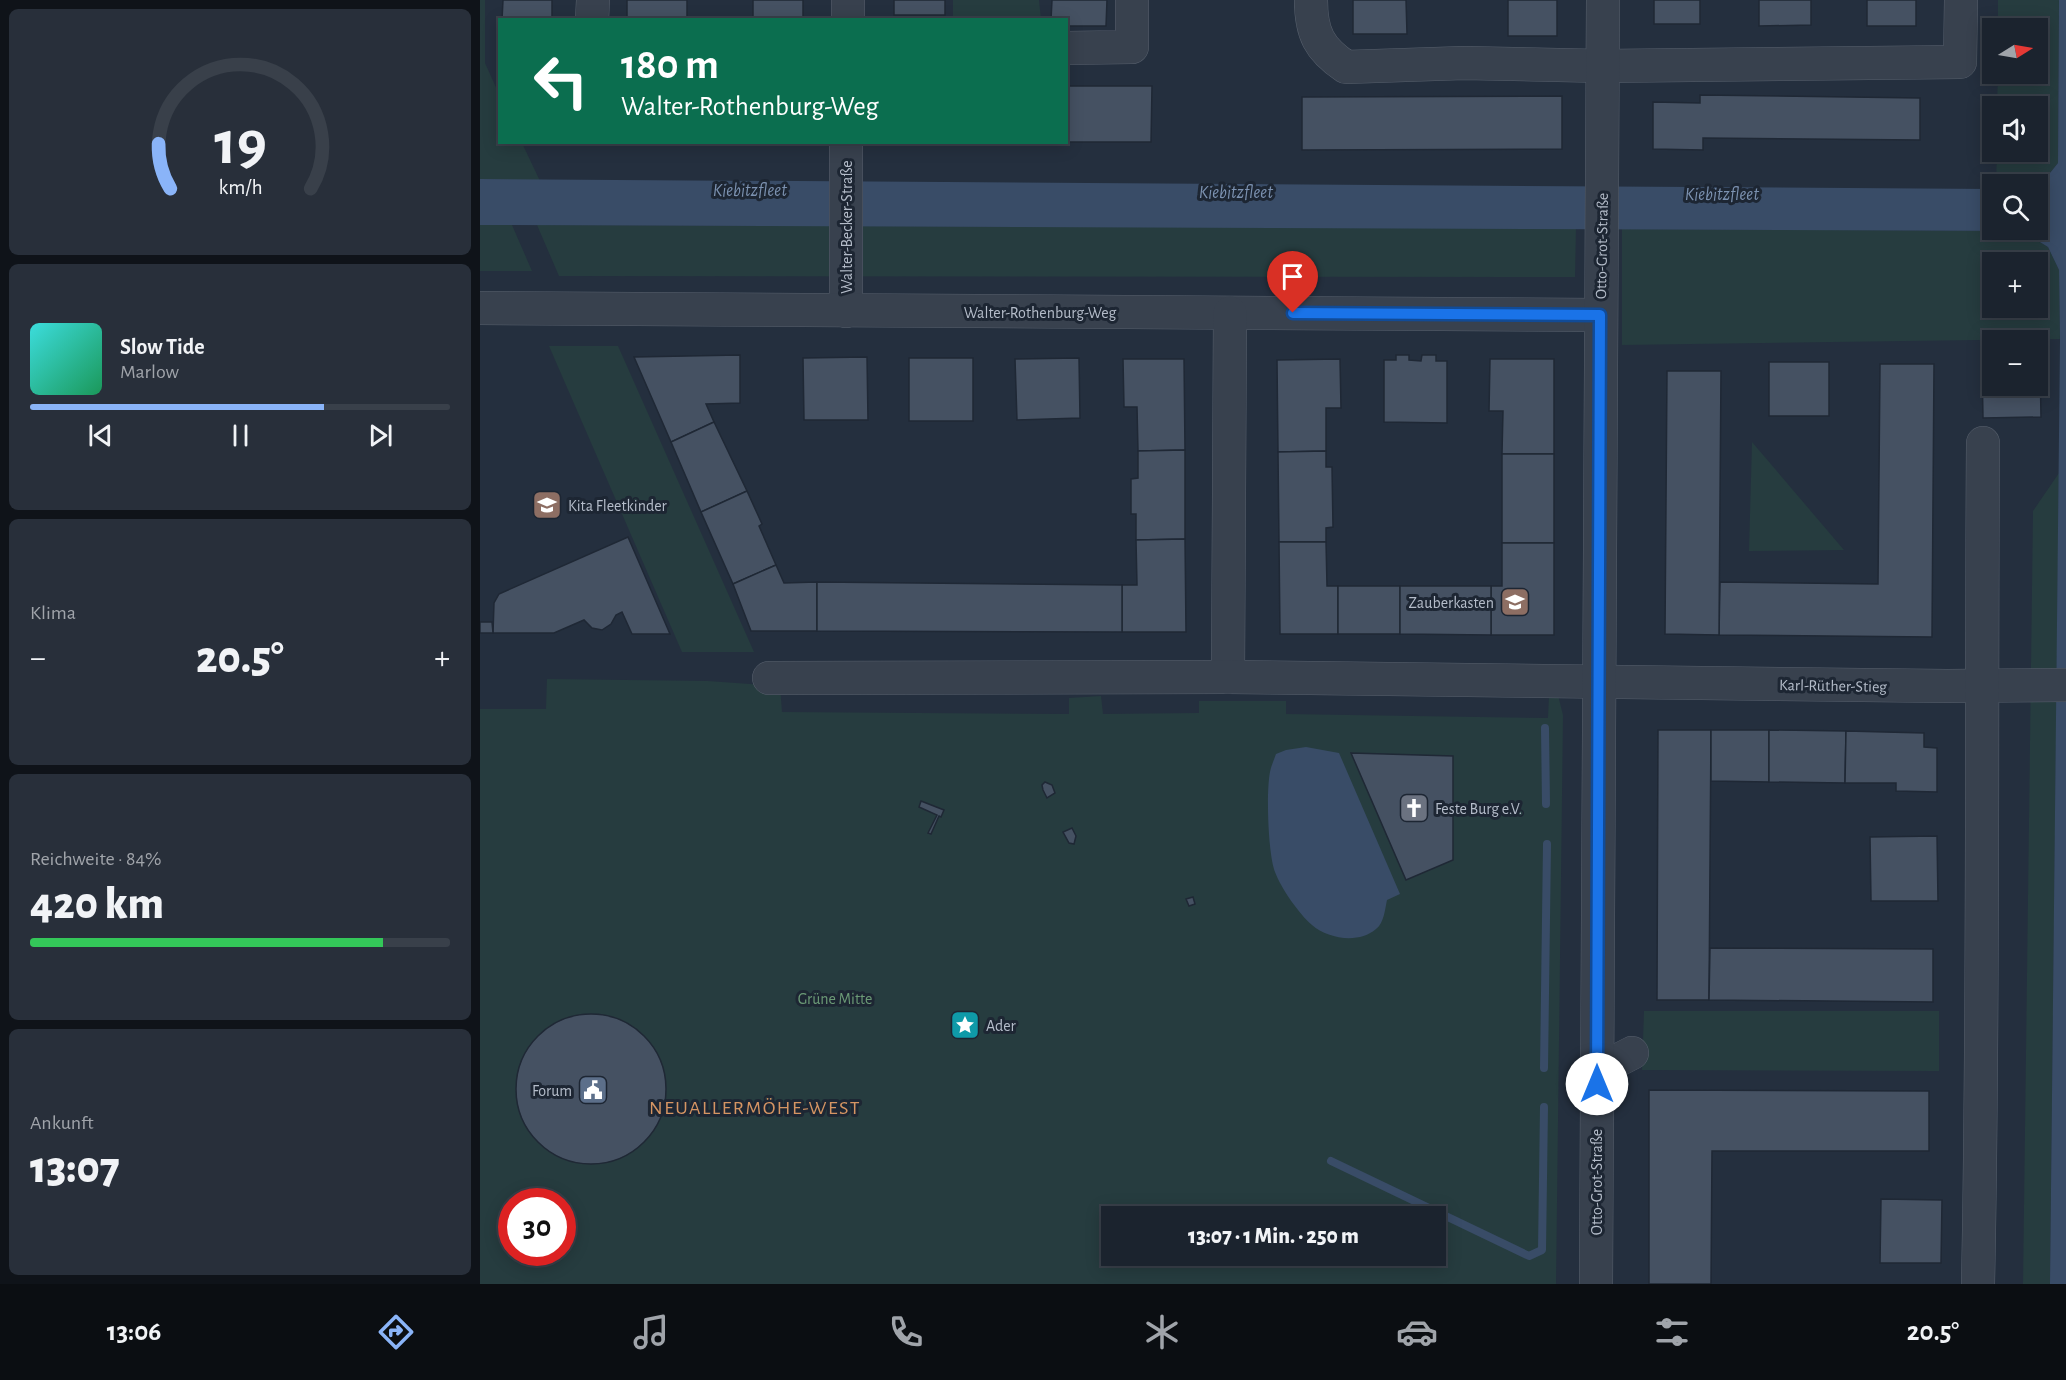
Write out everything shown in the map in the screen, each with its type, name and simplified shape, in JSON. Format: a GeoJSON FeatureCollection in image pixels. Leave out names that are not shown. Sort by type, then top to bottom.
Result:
{"type":"FeatureCollection","features":[{"type":"Feature","properties":{"kind":"street"},"geometry":{"type":"LineString","coordinates":[[592,0],[592,18]]}},
{"type":"Feature","properties":{"kind":"street"},"geometry":{"type":"LineString","coordinates":[[848,0],[848,18]]}},
{"type":"Feature","properties":{"kind":"street"},"geometry":{"type":"LineString","coordinates":[[1068,48],[1132,47],[1132,0]]}},
{"type":"Feature","properties":{"kind":"street"},"geometry":{"type":"LineString","coordinates":[[1311,0],[1315,33],[1322,47],[1346,67],[1464,63],[1603,66],[1960,62],[1961,0]]}},
{"type":"Feature","properties":{"kind":"street","name":"Otto-Grot-Straße"},"geometry":{"type":"LineString","coordinates":[[1596,1284],[1603,0]]}},
{"type":"Feature","properties":{"kind":"street","name":"Walter-Becker-Straße"},"geometry":{"type":"LineString","coordinates":[[846,156],[846,311]]}},
{"type":"Feature","properties":{"kind":"street","name":"Walter-Rothenburg-Weg"},"geometry":{"type":"LineString","coordinates":[[480,308],[1600,315]]}},
{"type":"Feature","properties":{"kind":"street"},"geometry":{"type":"LineString","coordinates":[[1228,677],[1230,313]]}},
{"type":"Feature","properties":{"kind":"street"},"geometry":{"type":"LineString","coordinates":[[1978,1284],[1983,1083],[1981,686],[1983,443]]}},
{"type":"Feature","properties":{"kind":"street","name":"Karl-Rüther-Stieg"},"geometry":{"type":"LineString","coordinates":[[769,678],[1228,677],[2054,685]]}},
{"type":"Feature","properties":{"kind":"street"},"geometry":{"type":"LineString","coordinates":[[1597,1071],[1632,1053]]}},
{"type":"Feature","properties":{"kind":"green space"},"geometry":{"type":"Polygon","coordinates":[[[480,0],[485,0],[485,63],[498,92],[498,144],[522,144],[540,181],[480,179],[480,0]]]}},
{"type":"Feature","properties":{"kind":"green space"},"geometry":{"type":"Polygon","coordinates":[[[953,0],[1039,0],[1041,18],[953,18],[953,0]]]}},
{"type":"Feature","properties":{"kind":"green space"},"geometry":{"type":"Polygon","coordinates":[[[1998,0],[2059,0],[2058,163],[2048,175],[1996,174],[1997,162],[2048,162],[2048,96],[1997,96],[1998,84],[2048,84],[2048,18],[1998,18],[1998,0]]]}},
{"type":"Feature","properties":{"kind":"green space"},"geometry":{"type":"Polygon","coordinates":[[[480,225],[512,225],[532,271],[480,271],[480,225]]]}},
{"type":"Feature","properties":{"kind":"green space"},"geometry":{"type":"Polygon","coordinates":[[[537,225],[1576,228],[1575,277],[559,276],[537,225]]]}},
{"type":"Feature","properties":{"kind":"green space"},"geometry":{"type":"Polygon","coordinates":[[[1622,229],[1982,231],[1982,240],[2037,240],[2048,247],[2059,270],[2060,339],[2048,339],[2048,330],[1982,330],[1982,340],[1622,345],[1622,229]]]}},
{"type":"Feature","properties":{"kind":"green space"},"geometry":{"type":"Polygon","coordinates":[[[549,346],[618,346],[754,652],[682,652],[549,346]]]}},
{"type":"Feature","properties":{"kind":"green space"},"geometry":{"type":"Polygon","coordinates":[[[1752,442],[1844,550],[1749,551],[1752,442]]]}},
{"type":"Feature","properties":{"kind":"green space"},"geometry":{"type":"Polygon","coordinates":[[[2059,473],[2050,1284],[2023,1284],[2033,511],[2059,473]]]}},
{"type":"Feature","properties":{"kind":"green space","name":"Grüne Mitte"},"geometry":{"type":"Polygon","coordinates":[[[547,679],[708,681],[780,686],[782,712],[1069,714],[1069,698],[1101,696],[1103,714],[1199,713],[1199,701],[1286,701],[1286,714],[1548,718],[1549,695],[1558,695],[1563,715],[1556,1284],[480,1284],[480,709],[546,709],[547,679]]]}},
{"type":"Feature","properties":{"kind":"green space"},"geometry":{"type":"Polygon","coordinates":[[[1644,1011],[1939,1011],[1939,1071],[1642,1070],[1644,1011]]]}},
{"type":"Feature","properties":{"kind":"water"},"geometry":{"type":"Polygon","coordinates":[[[2059,0],[2066,0],[2066,1284],[2050,1284],[2060,339],[2059,270],[2048,247],[2037,240],[2048,240],[2048,175],[2058,163],[2059,0]]]}},
{"type":"Feature","properties":{"kind":"water","name":"Kiebitzfleet"},"geometry":{"type":"Polygon","coordinates":[[[480,179],[1982,189],[1982,231],[480,225],[480,179]]]}},
{"type":"Feature","properties":{"kind":"water"},"geometry":{"type":"Polygon","coordinates":[[[1306,747],[1339,753],[1400,894],[1387,900],[1384,916],[1379,926],[1361,937],[1344,938],[1326,934],[1312,925],[1291,900],[1275,872],[1268,823],[1270,770],[1276,754],[1306,747]]]}},
{"type":"Feature","properties":{"kind":"building"},"geometry":{"type":"Polygon","coordinates":[[[503,0],[552,0],[552,18],[502,18],[503,0]]]}},
{"type":"Feature","properties":{"kind":"building"},"geometry":{"type":"Polygon","coordinates":[[[627,0],[687,0],[687,18],[627,18],[627,0]]]}},
{"type":"Feature","properties":{"kind":"building"},"geometry":{"type":"Polygon","coordinates":[[[753,0],[803,0],[803,18],[753,18],[753,0]]]}},
{"type":"Feature","properties":{"kind":"building"},"geometry":{"type":"Polygon","coordinates":[[[894,0],[945,0],[945,15],[894,15],[894,0]]]}},
{"type":"Feature","properties":{"kind":"building"},"geometry":{"type":"Polygon","coordinates":[[[1052,0],[1107,0],[1106,26],[1068,26],[1068,18],[1051,18],[1052,0]]]}},
{"type":"Feature","properties":{"kind":"building"},"geometry":{"type":"Polygon","coordinates":[[[1353,0],[1406,0],[1407,34],[1353,34],[1353,0]]]}},
{"type":"Feature","properties":{"kind":"building"},"geometry":{"type":"Polygon","coordinates":[[[1508,0],[1557,0],[1557,36],[1508,36],[1508,0]]]}},
{"type":"Feature","properties":{"kind":"building"},"geometry":{"type":"Polygon","coordinates":[[[1654,0],[1700,0],[1700,24],[1654,24],[1654,0]]]}},
{"type":"Feature","properties":{"kind":"building"},"geometry":{"type":"Polygon","coordinates":[[[1759,0],[1811,0],[1811,25],[1759,26],[1759,0]]]}},
{"type":"Feature","properties":{"kind":"building"},"geometry":{"type":"Polygon","coordinates":[[[1867,0],[1916,0],[1916,26],[1867,26],[1867,0]]]}},
{"type":"Feature","properties":{"kind":"building"},"geometry":{"type":"Polygon","coordinates":[[[1068,86],[1152,86],[1151,142],[1068,142],[1068,86]]]}},
{"type":"Feature","properties":{"kind":"building"},"geometry":{"type":"Polygon","coordinates":[[[1700,95],[1920,98],[1920,140],[1703,138],[1703,150],[1653,149],[1653,102],[1700,103],[1700,95]]]}},
{"type":"Feature","properties":{"kind":"building"},"geometry":{"type":"Polygon","coordinates":[[[1562,96],[1562,149],[1302,150],[1302,97],[1562,96]]]}},
{"type":"Feature","properties":{"kind":"building"},"geometry":{"type":"Polygon","coordinates":[[[740,355],[740,403],[706,404],[714,422],[671,442],[634,357],[740,355]]]}},
{"type":"Feature","properties":{"kind":"building"},"geometry":{"type":"Polygon","coordinates":[[[1396,355],[1409,355],[1409,360],[1421,361],[1422,355],[1436,355],[1436,361],[1447,361],[1447,423],[1384,422],[1384,360],[1396,360],[1396,355]]]}},
{"type":"Feature","properties":{"kind":"building"},"geometry":{"type":"Polygon","coordinates":[[[867,357],[868,420],[804,420],[803,358],[867,357]]]}},
{"type":"Feature","properties":{"kind":"building"},"geometry":{"type":"Polygon","coordinates":[[[909,358],[973,358],[973,421],[909,421],[909,358]]]}},
{"type":"Feature","properties":{"kind":"building"},"geometry":{"type":"Polygon","coordinates":[[[1079,358],[1080,418],[1017,420],[1015,359],[1079,358]]]}},
{"type":"Feature","properties":{"kind":"building"},"geometry":{"type":"Polygon","coordinates":[[[1123,359],[1184,359],[1185,450],[1138,451],[1137,407],[1124,407],[1123,359]]]}},
{"type":"Feature","properties":{"kind":"building"},"geometry":{"type":"Polygon","coordinates":[[[1340,359],[1341,408],[1326,408],[1326,451],[1278,452],[1277,360],[1340,359]]]}},
{"type":"Feature","properties":{"kind":"building"},"geometry":{"type":"Polygon","coordinates":[[[1490,359],[1554,359],[1554,454],[1502,454],[1503,411],[1489,411],[1490,359]]]}},
{"type":"Feature","properties":{"kind":"building"},"geometry":{"type":"Polygon","coordinates":[[[1769,362],[1829,362],[1829,416],[1769,416],[1769,362]]]}},
{"type":"Feature","properties":{"kind":"building"},"geometry":{"type":"Polygon","coordinates":[[[1880,364],[1934,364],[1932,637],[1719,635],[1720,582],[1878,584],[1880,364]]]}},
{"type":"Feature","properties":{"kind":"building"},"geometry":{"type":"Polygon","coordinates":[[[1667,371],[1721,371],[1719,635],[1665,634],[1667,371]]]}},
{"type":"Feature","properties":{"kind":"building"},"geometry":{"type":"Polygon","coordinates":[[[1983,396],[2041,396],[2041,417],[1983,418],[1983,396]]]}},
{"type":"Feature","properties":{"kind":"building"},"geometry":{"type":"Polygon","coordinates":[[[714,422],[747,491],[701,512],[671,442],[714,422]]]}},
{"type":"Feature","properties":{"kind":"building"},"geometry":{"type":"Polygon","coordinates":[[[1185,450],[1185,539],[1136,540],[1136,514],[1131,514],[1131,479],[1138,478],[1138,451],[1185,450]]]}},
{"type":"Feature","properties":{"kind":"building"},"geometry":{"type":"Polygon","coordinates":[[[1326,451],[1326,467],[1332,467],[1333,527],[1326,528],[1326,542],[1279,542],[1278,452],[1326,451]]]}},
{"type":"Feature","properties":{"kind":"building"},"geometry":{"type":"Polygon","coordinates":[[[1502,454],[1554,454],[1554,543],[1502,543],[1502,454]]]}},
{"type":"Feature","properties":{"kind":"building"},"geometry":{"type":"Polygon","coordinates":[[[747,491],[762,524],[759,526],[776,565],[733,584],[701,512],[747,491]]]}},
{"type":"Feature","properties":{"kind":"building"},"geometry":{"type":"Polygon","coordinates":[[[628,537],[670,634],[632,634],[622,612],[602,630],[592,628],[584,620],[554,633],[493,633],[494,603],[499,594],[628,537]]]}},
{"type":"Feature","properties":{"kind":"building"},"geometry":{"type":"Polygon","coordinates":[[[1185,539],[1186,632],[1122,632],[1122,585],[1137,585],[1136,540],[1185,539]]]}},
{"type":"Feature","properties":{"kind":"building"},"geometry":{"type":"Polygon","coordinates":[[[1279,542],[1326,542],[1327,586],[1338,586],[1338,634],[1280,634],[1279,542]]]}},
{"type":"Feature","properties":{"kind":"building"},"geometry":{"type":"Polygon","coordinates":[[[1502,543],[1554,543],[1554,635],[1491,635],[1491,586],[1502,586],[1502,543]]]}},
{"type":"Feature","properties":{"kind":"building"},"geometry":{"type":"Polygon","coordinates":[[[776,565],[784,583],[817,582],[817,631],[751,631],[733,584],[776,565]]]}},
{"type":"Feature","properties":{"kind":"building"},"geometry":{"type":"Polygon","coordinates":[[[817,582],[1122,585],[1122,632],[817,631],[817,582]]]}},
{"type":"Feature","properties":{"kind":"building"},"geometry":{"type":"Polygon","coordinates":[[[1338,586],[1400,586],[1400,634],[1338,634],[1338,586]]]}},
{"type":"Feature","properties":{"kind":"building"},"geometry":{"type":"Polygon","coordinates":[[[1400,586],[1491,586],[1491,635],[1400,634],[1400,586]]]}},
{"type":"Feature","properties":{"kind":"building"},"geometry":{"type":"Polygon","coordinates":[[[480,622],[492,622],[493,633],[480,633],[480,622]]]}},
{"type":"Feature","properties":{"kind":"building"},"geometry":{"type":"Polygon","coordinates":[[[1658,730],[1711,730],[1709,1000],[1657,1000],[1658,730]]]}},
{"type":"Feature","properties":{"kind":"building"},"geometry":{"type":"Polygon","coordinates":[[[1711,730],[1769,730],[1769,782],[1711,781],[1711,730]]]}},
{"type":"Feature","properties":{"kind":"building"},"geometry":{"type":"Polygon","coordinates":[[[1769,730],[1846,731],[1845,783],[1769,782],[1769,730]]]}},
{"type":"Feature","properties":{"kind":"building"},"geometry":{"type":"Polygon","coordinates":[[[1846,731],[1924,733],[1924,747],[1937,748],[1937,792],[1896,791],[1896,783],[1845,783],[1846,731]]]}},
{"type":"Feature","properties":{"kind":"building","name":"Feste Burg e.V."},"geometry":{"type":"Polygon","coordinates":[[[1351,753],[1453,756],[1453,860],[1406,880],[1351,753]]]}},
{"type":"Feature","properties":{"kind":"building"},"geometry":{"type":"Polygon","coordinates":[[[1045,782],[1052,785],[1055,793],[1047,798],[1042,785],[1045,782]]]}},
{"type":"Feature","properties":{"kind":"building"},"geometry":{"type":"Polygon","coordinates":[[[921,801],[944,810],[931,834],[928,833],[937,815],[919,807],[921,801]]]}},
{"type":"Feature","properties":{"kind":"building"},"geometry":{"type":"Polygon","coordinates":[[[1072,828],[1076,836],[1074,844],[1069,843],[1063,832],[1072,828]]]}},
{"type":"Feature","properties":{"kind":"building"},"geometry":{"type":"Polygon","coordinates":[[[1937,836],[1938,901],[1871,901],[1870,837],[1937,836]]]}},
{"type":"Feature","properties":{"kind":"building"},"geometry":{"type":"Polygon","coordinates":[[[1193,897],[1195,904],[1189,906],[1186,899],[1193,897]]]}},
{"type":"Feature","properties":{"kind":"building"},"geometry":{"type":"Polygon","coordinates":[[[1710,948],[1933,949],[1933,1002],[1709,1000],[1710,948]]]}},
{"type":"Feature","properties":{"kind":"building","name":"Forum"},"geometry":{"type":"Polygon","coordinates":[[[591,1014],[606,1015],[620,1020],[644,1036],[660,1060],[665,1074],[665,1104],[660,1118],[644,1142],[620,1158],[606,1163],[591,1164],[576,1163],[562,1158],[538,1142],[522,1118],[517,1104],[516,1089],[517,1074],[522,1060],[538,1036],[562,1020],[576,1015],[591,1014]]]}},
{"type":"Feature","properties":{"kind":"building"},"geometry":{"type":"Polygon","coordinates":[[[1649,1090],[1929,1091],[1929,1151],[1712,1151],[1711,1284],[1649,1284],[1649,1090]]]}},
{"type":"Feature","properties":{"kind":"building"},"geometry":{"type":"Polygon","coordinates":[[[1881,1199],[1942,1200],[1941,1263],[1880,1263],[1881,1199]]]}},
{"type":"Feature","properties":{"kind":"waterway"},"geometry":{"type":"LineString","coordinates":[[1545,728],[1546,804]]}},
{"type":"Feature","properties":{"kind":"waterway"},"geometry":{"type":"LineString","coordinates":[[1544,1068],[1547,844]]}},
{"type":"Feature","properties":{"kind":"waterway"},"geometry":{"type":"LineString","coordinates":[[1331,1161],[1529,1256],[1542,1250],[1544,1107]]}},
{"type":"Feature","properties":{"kind":"place","name":"Kita Fleetkinder"},"geometry":{"type":"Point","coordinates":[547,505]}},
{"type":"Feature","properties":{"kind":"place","name":"Zauberkasten"},"geometry":{"type":"Point","coordinates":[1515,602]}},
{"type":"Feature","properties":{"kind":"place","name":"Feste Burg e.V."},"geometry":{"type":"Point","coordinates":[1414,808]}},
{"type":"Feature","properties":{"kind":"place","name":"Ader"},"geometry":{"type":"Point","coordinates":[965,1025]}},
{"type":"Feature","properties":{"kind":"place","name":"Forum"},"geometry":{"type":"Point","coordinates":[593,1090]}},
{"type":"Feature","properties":{"kind":"district","name":"NEUALLERMÖHE-WEST"},"geometry":{"type":"Point","coordinates":[755,1107]}},
{"type":"Feature","properties":{"kind":"route"},"geometry":{"type":"LineString","coordinates":[[1293,313],[1600,315],[1597,1084]]}}]}
